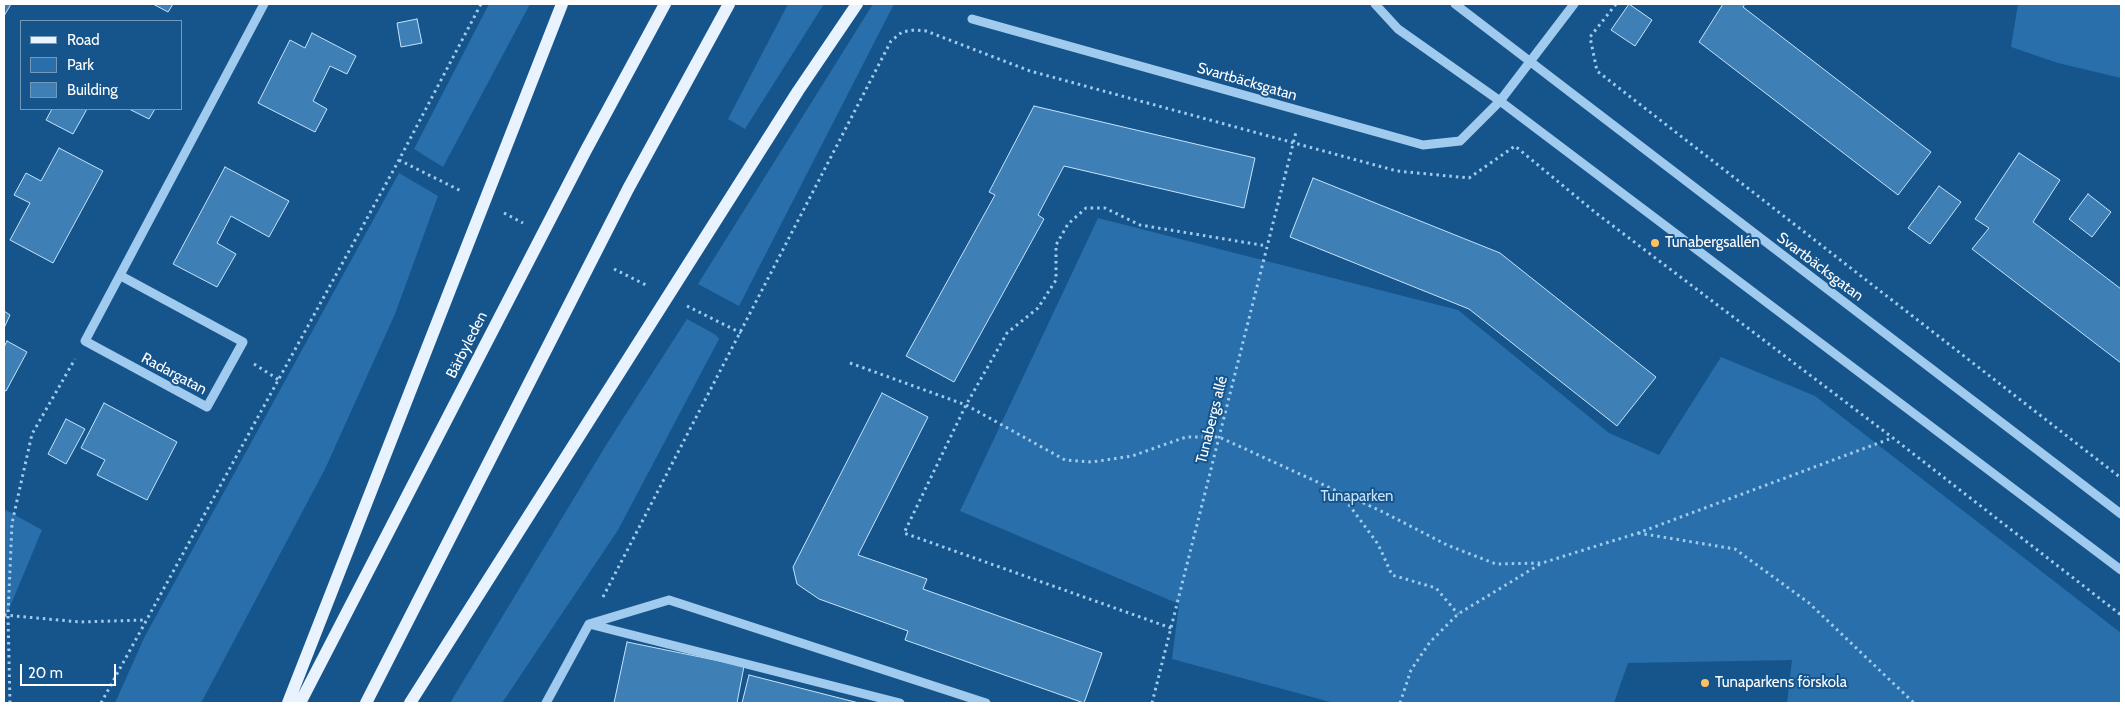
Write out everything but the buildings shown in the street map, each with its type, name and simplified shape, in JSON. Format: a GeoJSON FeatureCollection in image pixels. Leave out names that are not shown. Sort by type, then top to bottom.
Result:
{"type":"FeatureCollection","features":[{"type":"Feature","properties":{"kind":"main road"},"geometry":{"type":"LineString","coordinates":[[288,703],[562,4]]}},
{"type":"Feature","properties":{"kind":"main road","name":"Bärbyleden"},"geometry":{"type":"LineString","coordinates":[[300,703],[585,152],[665,4]]}},
{"type":"Feature","properties":{"kind":"main road"},"geometry":{"type":"LineString","coordinates":[[366,703],[628,189],[729,4]]}},
{"type":"Feature","properties":{"kind":"main road"},"geometry":{"type":"LineString","coordinates":[[410,703],[798,91],[857,4]]}},
{"type":"Feature","properties":{"kind":"street"},"geometry":{"type":"LineString","coordinates":[[85,341],[264,4]]}},
{"type":"Feature","properties":{"kind":"street"},"geometry":{"type":"LineString","coordinates":[[1375,4],[1398,29],[1500,101],[2121,570]]}},
{"type":"Feature","properties":{"kind":"street","name":"Svartbäcksgatan"},"geometry":{"type":"LineString","coordinates":[[1455,4],[2121,514]]}},
{"type":"Feature","properties":{"kind":"street","name":"Svartbäcksgatan"},"geometry":{"type":"LineString","coordinates":[[972,19],[1423,145],[1460,141],[1500,101],[1574,4]]}},
{"type":"Feature","properties":{"kind":"street"},"geometry":{"type":"LineString","coordinates":[[121,276],[243,342],[237,352]]}},
{"type":"Feature","properties":{"kind":"street","name":"Radargatan"},"geometry":{"type":"LineString","coordinates":[[85,341],[207,407],[237,352]]}},
{"type":"Feature","properties":{"kind":"street"},"geometry":{"type":"LineString","coordinates":[[546,703],[589,624],[669,600],[986,703]]}},
{"type":"Feature","properties":{"kind":"street"},"geometry":{"type":"LineString","coordinates":[[589,624],[900,703]]}},
{"type":"Feature","properties":{"kind":"path"},"geometry":{"type":"LineString","coordinates":[[101,703],[399,160],[481,4]]}},
{"type":"Feature","properties":{"kind":"path"},"geometry":{"type":"LineString","coordinates":[[1616,4],[1590,37],[1597,71],[2121,478]]}},
{"type":"Feature","properties":{"kind":"path","name":"Tunabergs allé"},"geometry":{"type":"LineString","coordinates":[[741,333],[891,41],[902,32],[926,31],[1030,72],[1294,142],[1152,703]]}},
{"type":"Feature","properties":{"kind":"path"},"geometry":{"type":"LineString","coordinates":[[1528,156],[1596,213],[1893,438],[2121,615]]}},
{"type":"Feature","properties":{"kind":"path"},"geometry":{"type":"LineString","coordinates":[[399,160],[464,193]]}},
{"type":"Feature","properties":{"kind":"path"},"geometry":{"type":"LineString","coordinates":[[1171,628],[904,533],[966,405],[1007,333],[1038,308],[1056,280],[1056,245],[1068,224],[1086,208],[1105,208],[1140,225],[1267,246]]}},
{"type":"Feature","properties":{"kind":"path"},"geometry":{"type":"LineString","coordinates":[[498,210],[524,223]]}},
{"type":"Feature","properties":{"kind":"path"},"geometry":{"type":"LineString","coordinates":[[611,267],[654,289]]}},
{"type":"Feature","properties":{"kind":"path"},"geometry":{"type":"LineString","coordinates":[[589,624],[741,333],[680,302]]}},
{"type":"Feature","properties":{"kind":"path"},"geometry":{"type":"LineString","coordinates":[[10,703],[6,616],[12,523],[32,434],[85,341]]}},
{"type":"Feature","properties":{"kind":"path"},"geometry":{"type":"LineString","coordinates":[[237,352],[279,380]]}},
{"type":"Feature","properties":{"kind":"path"},"geometry":{"type":"LineString","coordinates":[[850,363],[966,405],[1066,460],[1092,462],[1132,456],[1186,437],[1219,437],[1447,545],[1496,564],[1542,563]]}},
{"type":"Feature","properties":{"kind":"path"},"geometry":{"type":"LineString","coordinates":[[1400,703],[1412,670],[1430,642],[1458,614],[1542,563],[1638,533],[1893,438]]}},
{"type":"Feature","properties":{"kind":"path"},"geometry":{"type":"LineString","coordinates":[[1340,493],[1378,544],[1392,575],[1436,588],[1458,614]]}},
{"type":"Feature","properties":{"kind":"path"},"geometry":{"type":"LineString","coordinates":[[1638,533],[1735,549],[1809,603],[1914,703]]}},
{"type":"Feature","properties":{"kind":"path"},"geometry":{"type":"LineString","coordinates":[[6,616],[80,622],[146,620]]}},
{"type":"Feature","properties":{"kind":"green space"},"geometry":{"type":"Polygon","coordinates":[[[489,4],[530,4],[443,167],[414,149],[489,4]]]}},
{"type":"Feature","properties":{"kind":"green space"},"geometry":{"type":"Polygon","coordinates":[[[788,4],[824,4],[745,129],[728,119],[788,4]]]}},
{"type":"Feature","properties":{"kind":"green space"},"geometry":{"type":"Polygon","coordinates":[[[873,4],[894,4],[739,306],[698,284],[873,4]]]}},
{"type":"Feature","properties":{"kind":"green space"},"geometry":{"type":"Polygon","coordinates":[[[2018,4],[2121,4],[2121,78],[2058,63],[2011,47],[2018,4]]]}},
{"type":"Feature","properties":{"kind":"green space"},"geometry":{"type":"Polygon","coordinates":[[[399,173],[438,196],[395,314],[325,469],[201,703],[115,703],[144,638],[399,173]]]}},
{"type":"Feature","properties":{"kind":"green space","name":"Tunaparken"},"geometry":{"type":"Polygon","coordinates":[[[1098,218],[1458,310],[1609,433],[1659,455],[1721,357],[1815,396],[2121,633],[2121,703],[1787,703],[1792,660],[1628,663],[1614,703],[1334,703],[1172,659],[1179,604],[960,511],[1098,218]]]}},
{"type":"Feature","properties":{"kind":"green space"},"geometry":{"type":"Polygon","coordinates":[[[687,319],[716,335],[719,339],[618,530],[502,703],[450,703],[608,442],[687,319]]]}},
{"type":"Feature","properties":{"kind":"green space"},"geometry":{"type":"Polygon","coordinates":[[[4,509],[42,530],[4,621],[4,509]]]}},
{"type":"Feature","properties":{"kind":"place","name":"Tunabergsallén"},"geometry":{"type":"Point","coordinates":[1655,243]}},
{"type":"Feature","properties":{"kind":"place","name":"Tunaparkens förskola"},"geometry":{"type":"Point","coordinates":[1705,683]}}]}
